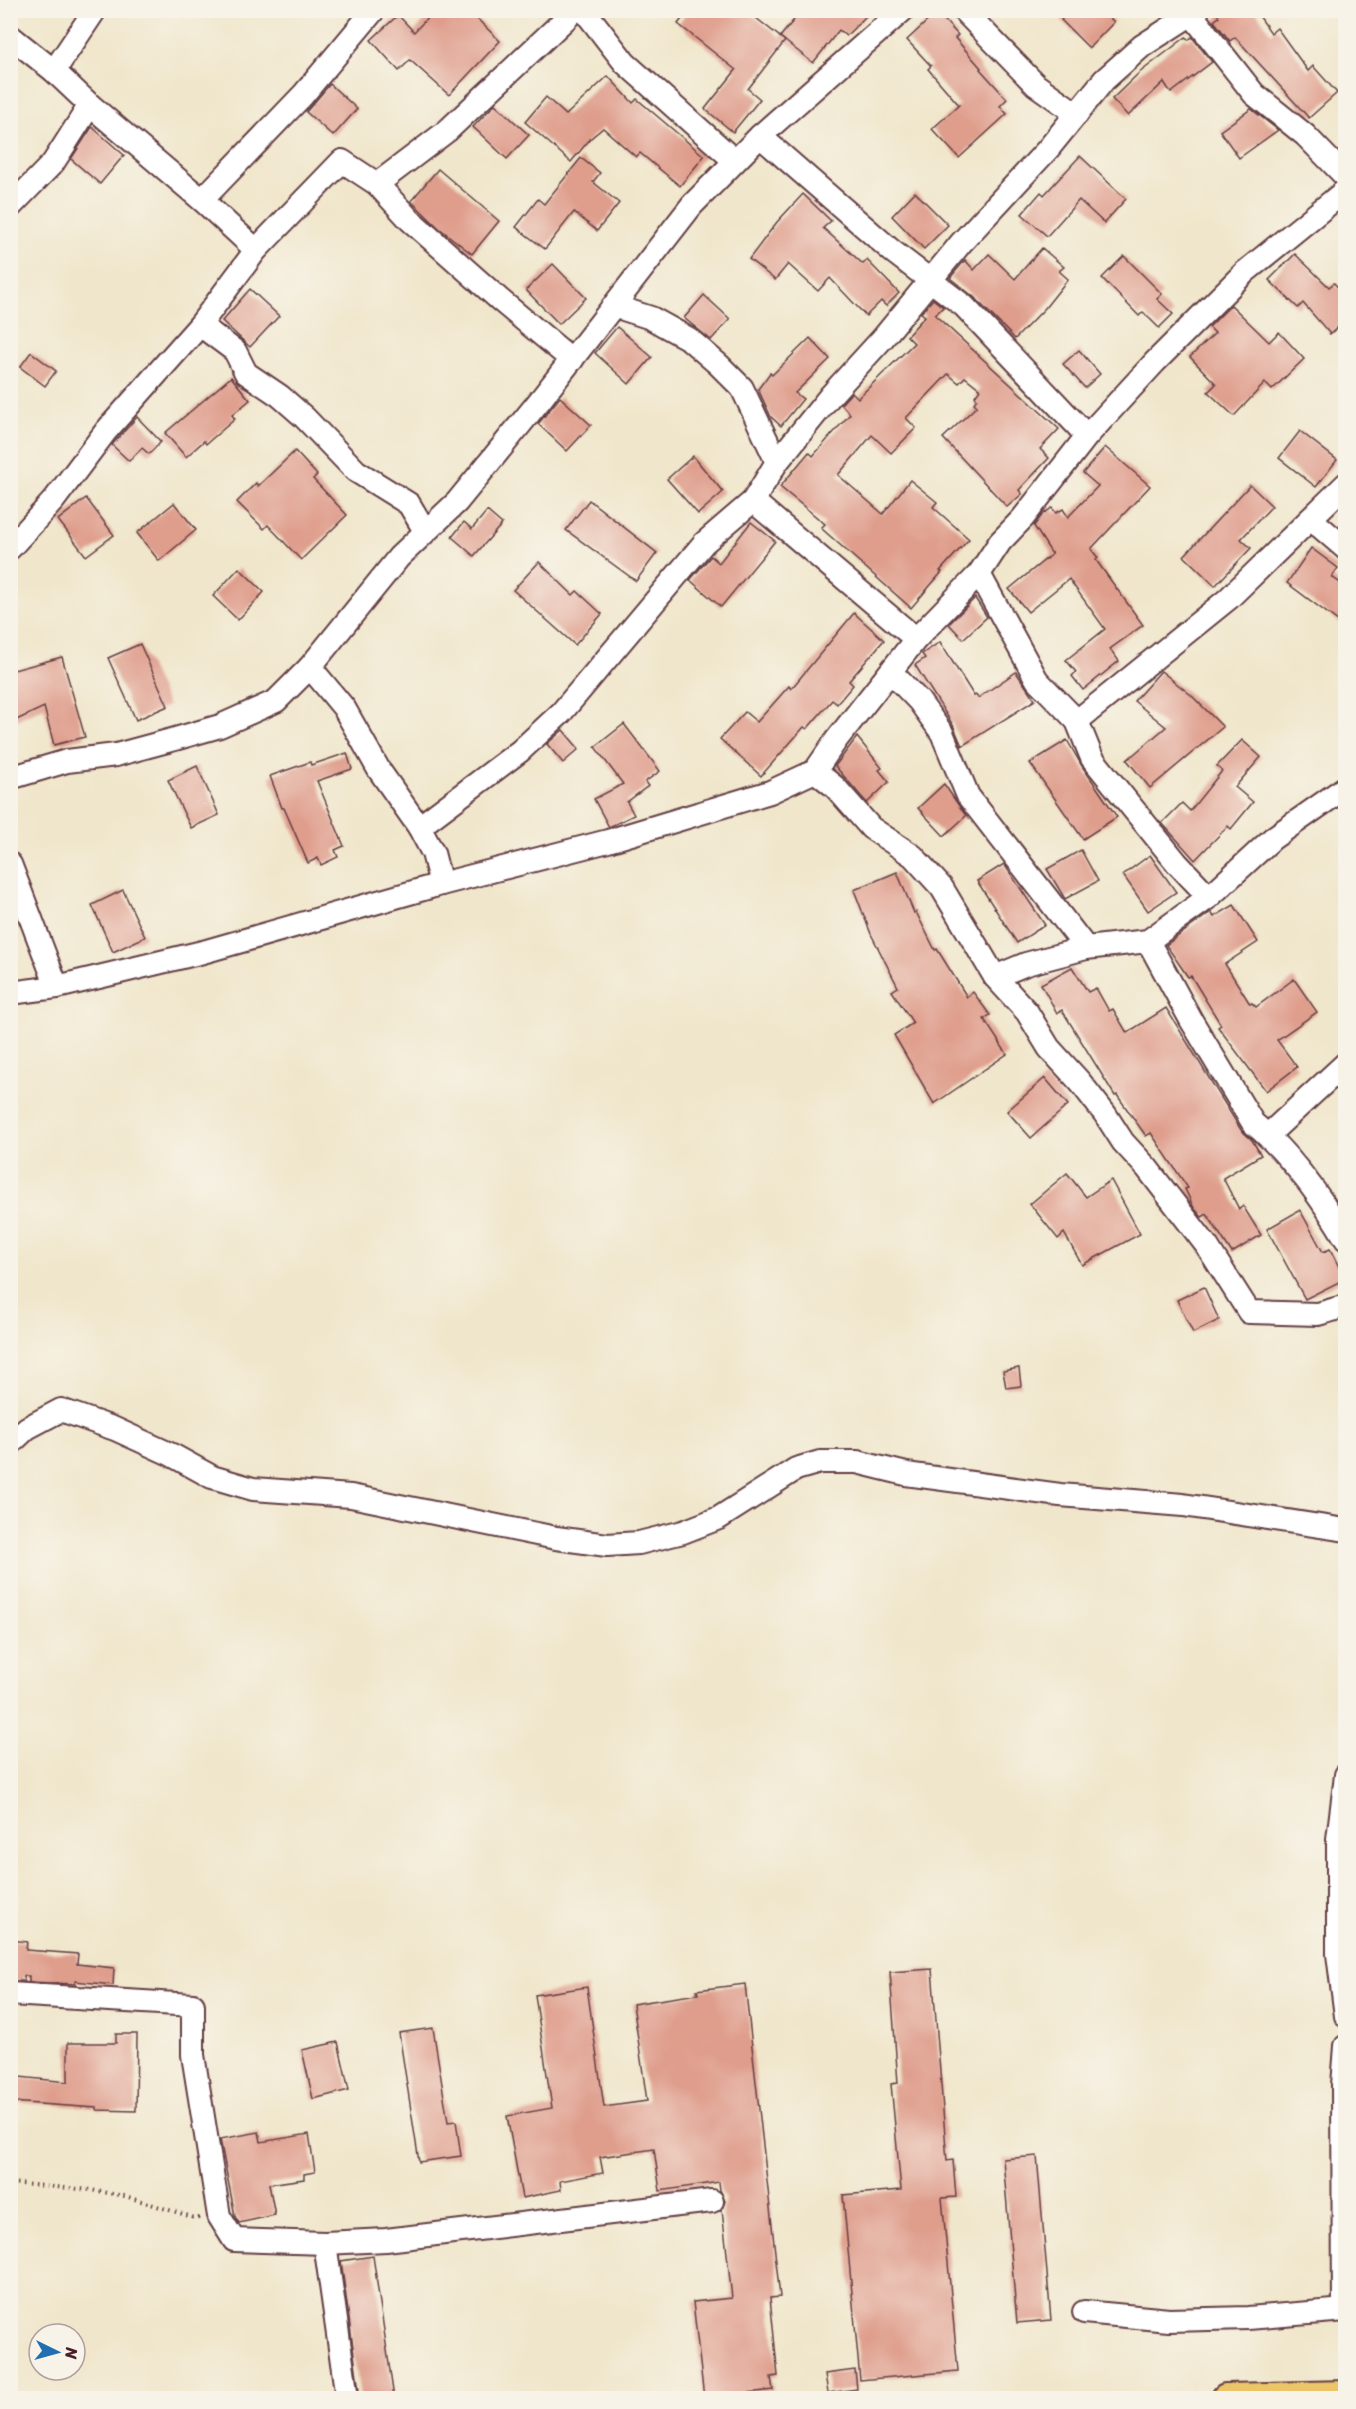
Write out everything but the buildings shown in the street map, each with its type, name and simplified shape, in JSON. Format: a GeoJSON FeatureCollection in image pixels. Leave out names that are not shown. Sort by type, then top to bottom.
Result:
{"type":"FeatureCollection","features":[{"type":"Feature","properties":{"kind":"main road"},"geometry":{"type":"LineString","coordinates":[[1226,2398],[1346,2395]]}},
{"type":"Feature","properties":{"kind":"street"},"geometry":{"type":"LineString","coordinates":[[54,70],[95,10]]}},
{"type":"Feature","properties":{"kind":"street"},"geometry":{"type":"LineString","coordinates":[[202,200],[303,95],[374,10]]}},
{"type":"Feature","properties":{"kind":"street"},"geometry":{"type":"LineString","coordinates":[[377,184],[447,131],[575,10]]}},
{"type":"Feature","properties":{"kind":"street"},"geometry":{"type":"LineString","coordinates":[[584,10],[624,63],[735,161]]}},
{"type":"Feature","properties":{"kind":"street"},"geometry":{"type":"LineString","coordinates":[[10,778],[67,761],[116,755],[220,726],[276,701],[310,667],[399,557],[457,502],[572,360],[692,205],[760,136],[903,10]]}},
{"type":"Feature","properties":{"kind":"street"},"geometry":{"type":"LineString","coordinates":[[963,10],[1036,85],[1077,114]]}},
{"type":"Feature","properties":{"kind":"street"},"geometry":{"type":"LineString","coordinates":[[418,827],[520,751],[561,713],[704,543],[753,501],[777,462],[930,279],[1048,149],[1104,80],[1135,53],[1195,13],[1254,94],[1305,135],[1346,177]]}},
{"type":"Feature","properties":{"kind":"street"},"geometry":{"type":"LineString","coordinates":[[10,36],[54,70],[90,105],[202,200],[256,250]]}},
{"type":"Feature","properties":{"kind":"street"},"geometry":{"type":"LineString","coordinates":[[10,207],[53,163],[90,105]]}},
{"type":"Feature","properties":{"kind":"street"},"geometry":{"type":"LineString","coordinates":[[760,136],[892,251],[964,306],[1087,436]]}},
{"type":"Feature","properties":{"kind":"street"},"geometry":{"type":"LineString","coordinates":[[10,548],[54,500],[106,431],[200,325],[256,250],[342,161],[377,184],[410,220],[572,360]]}},
{"type":"Feature","properties":{"kind":"street"},"geometry":{"type":"LineString","coordinates":[[10,993],[57,987],[214,949],[441,884],[631,834],[770,792],[815,771],[837,739],[916,639],[979,574],[1000,542],[1023,518],[1087,436],[1155,362],[1245,272],[1346,190]]}},
{"type":"Feature","properties":{"kind":"street"},"geometry":{"type":"LineString","coordinates":[[614,306],[651,318],[689,339],[719,365],[742,388],[777,462]]}},
{"type":"Feature","properties":{"kind":"street"},"geometry":{"type":"LineString","coordinates":[[200,325],[235,351],[246,374],[280,396],[304,417],[356,471],[409,504],[425,531]]}},
{"type":"Feature","properties":{"kind":"street"},"geometry":{"type":"LineString","coordinates":[[1077,721],[1228,599],[1346,484]]}},
{"type":"Feature","properties":{"kind":"street"},"geometry":{"type":"LineString","coordinates":[[753,501],[916,639]]}},
{"type":"Feature","properties":{"kind":"street"},"geometry":{"type":"LineString","coordinates":[[1311,519],[1346,549]]}},
{"type":"Feature","properties":{"kind":"street"},"geometry":{"type":"LineString","coordinates":[[979,574],[1037,680],[1077,721],[1092,758],[1177,863],[1209,897]]}},
{"type":"Feature","properties":{"kind":"street"},"geometry":{"type":"LineString","coordinates":[[310,667],[344,708],[379,770],[418,827],[433,853],[441,884]]}},
{"type":"Feature","properties":{"kind":"street"},"geometry":{"type":"LineString","coordinates":[[891,672],[919,701],[942,733],[968,796],[1086,948]]}},
{"type":"Feature","properties":{"kind":"street"},"geometry":{"type":"LineString","coordinates":[[815,771],[835,787],[871,828],[913,856],[942,888],[995,977],[1027,1012],[1049,1048],[1080,1082],[1124,1142],[1208,1246],[1249,1312],[1318,1314],[1346,1306]]}},
{"type":"Feature","properties":{"kind":"street"},"geometry":{"type":"LineString","coordinates":[[995,977],[1026,964],[1086,948],[1148,941],[1209,897],[1273,838],[1346,787]]}},
{"type":"Feature","properties":{"kind":"street"},"geometry":{"type":"LineString","coordinates":[[10,864],[57,987]]}},
{"type":"Feature","properties":{"kind":"street"},"geometry":{"type":"LineString","coordinates":[[1148,941],[1191,1020],[1253,1123],[1268,1135],[1328,1210],[1346,1239]]}},
{"type":"Feature","properties":{"kind":"street"},"geometry":{"type":"LineString","coordinates":[[1268,1135],[1346,1063]]}},
{"type":"Feature","properties":{"kind":"street"},"geometry":{"type":"LineString","coordinates":[[10,1443],[27,1428],[61,1410],[115,1429],[172,1455],[212,1477],[253,1489],[351,1496],[556,1538],[607,1545],[639,1543],[692,1528],[728,1513],[796,1469],[820,1462],[857,1462],[906,1474],[1060,1495],[1183,1505],[1346,1530]]}},
{"type":"Feature","properties":{"kind":"street"},"geometry":{"type":"LineString","coordinates":[[1345,2002],[1338,1954],[1338,1839],[1346,1775]]}},
{"type":"Feature","properties":{"kind":"street"},"geometry":{"type":"LineString","coordinates":[[10,1994],[193,2005],[193,2055],[219,2216],[234,2240],[325,2243],[386,2240],[712,2201]]}},
{"type":"Feature","properties":{"kind":"street"},"geometry":{"type":"LineString","coordinates":[[1084,2312],[1169,2320],[1248,2318],[1345,2309],[1343,2085],[1346,2046]]}},
{"type":"Feature","properties":{"kind":"street"},"geometry":{"type":"LineString","coordinates":[[325,2243],[347,2398]]}},
{"type":"Feature","properties":{"kind":"path"},"geometry":{"type":"LineString","coordinates":[[10,2184],[63,2187],[114,2194],[195,2218],[219,2216]]}}]}
